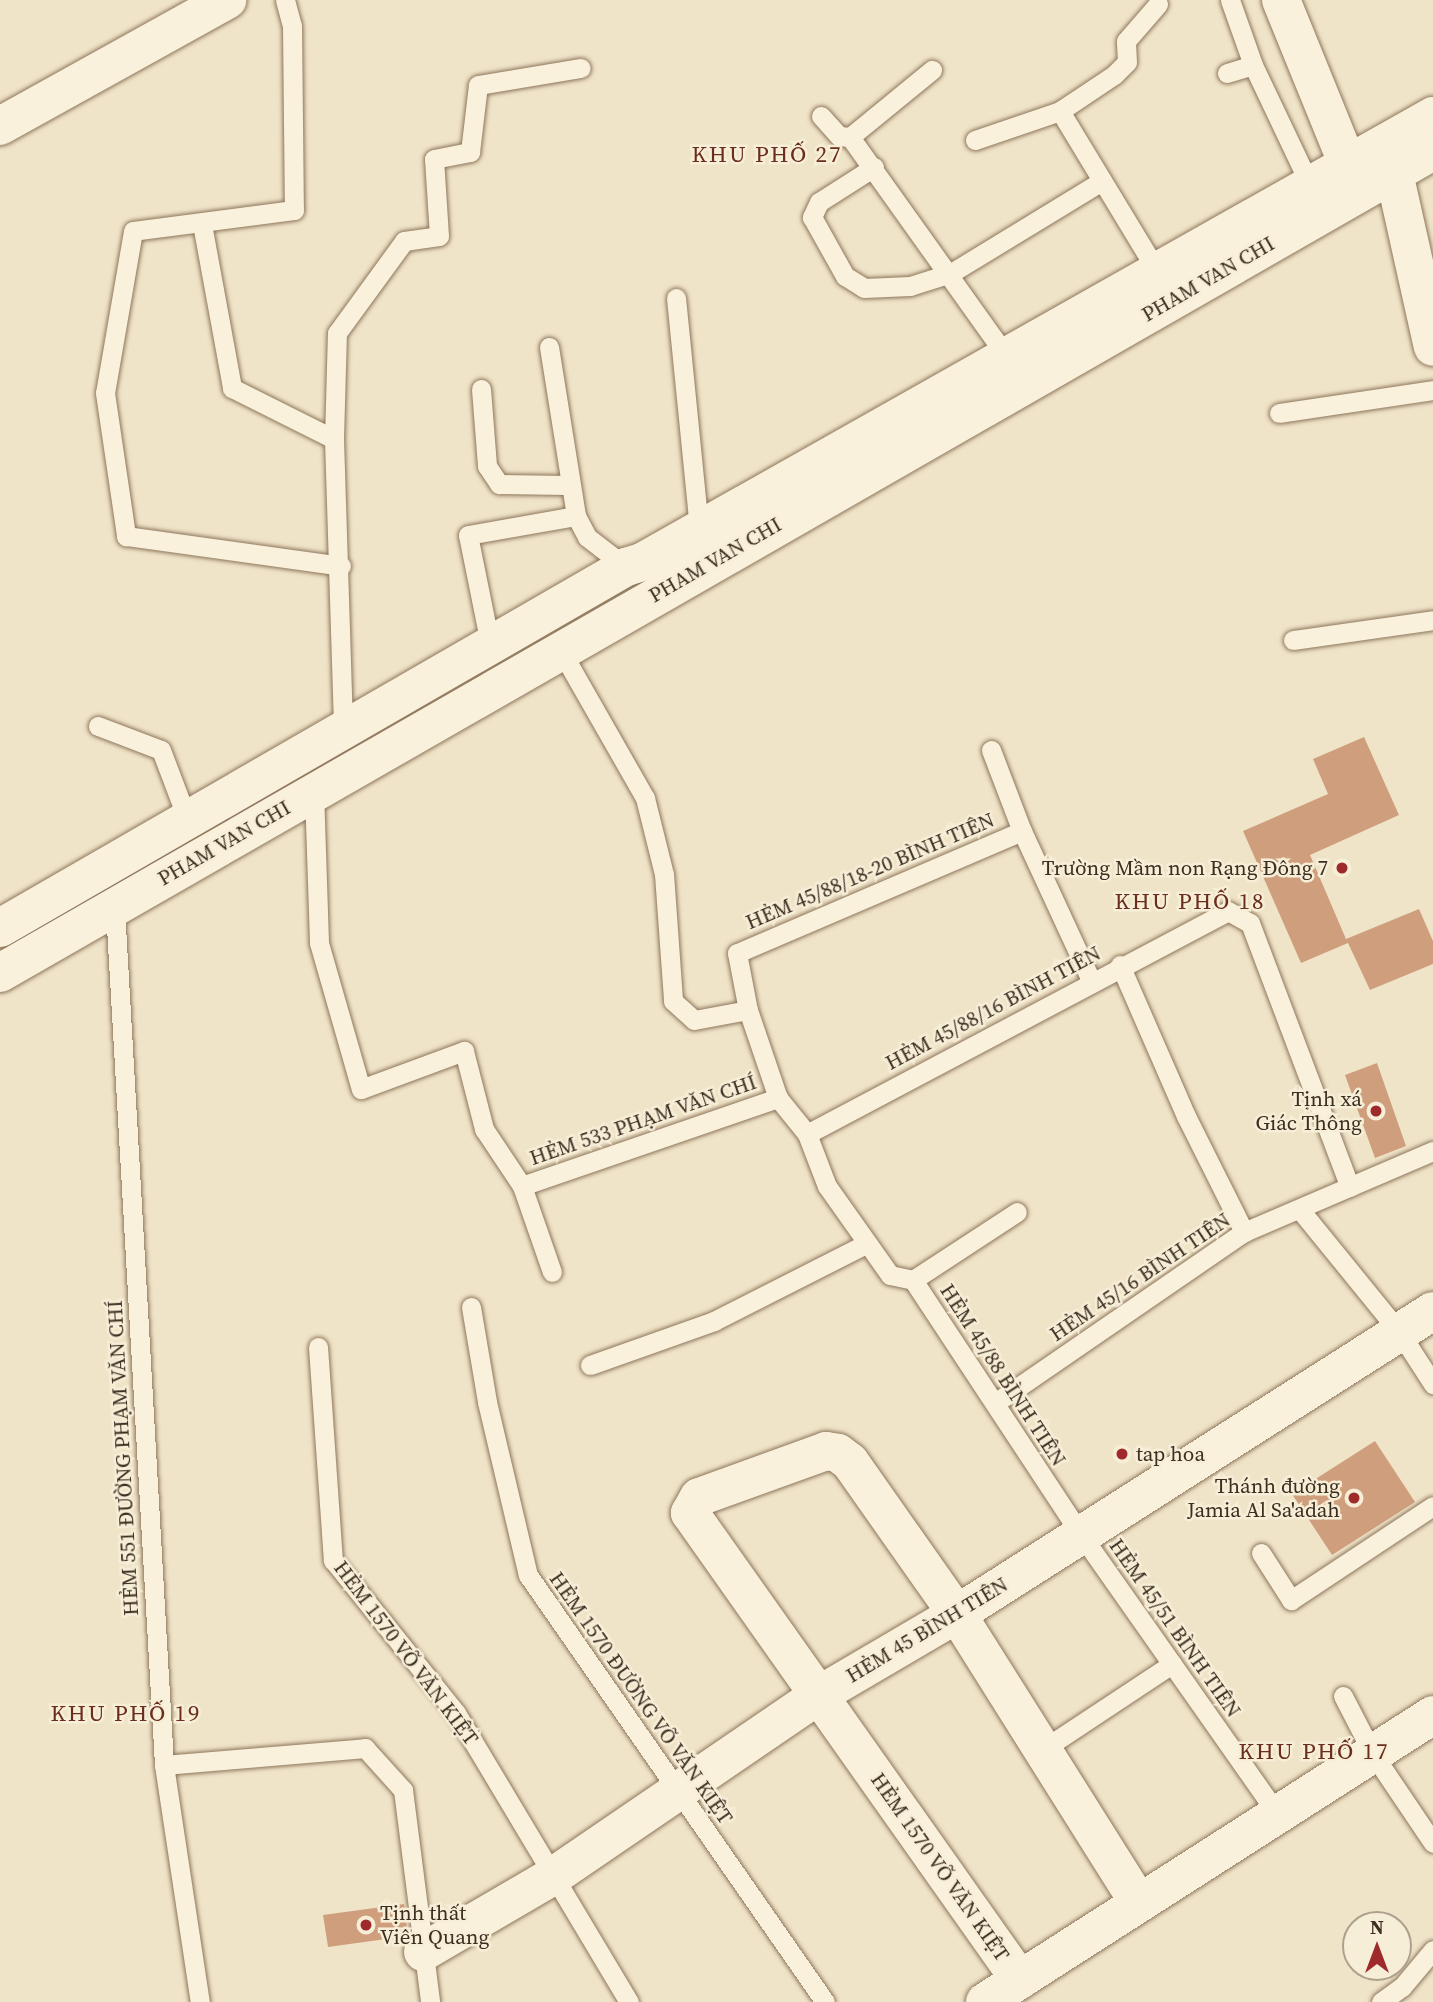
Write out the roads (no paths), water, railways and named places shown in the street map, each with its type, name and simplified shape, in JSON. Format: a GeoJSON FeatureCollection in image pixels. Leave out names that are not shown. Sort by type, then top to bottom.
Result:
{"type":"FeatureCollection","features":[{"type":"Feature","properties":{"kind":"street"},"geometry":{"type":"LineString","coordinates":[[0,126],[227,0]]}},
{"type":"Feature","properties":{"kind":"street"},"geometry":{"type":"LineString","coordinates":[[1281,0],[1348,165]]}},
{"type":"Feature","properties":{"kind":"street","name":"PHAM VAN CHI"},"geometry":{"type":"LineString","coordinates":[[0,928],[101,872],[343,729],[491,649],[626,567],[642,562],[699,527],[1158,273],[1433,116]]}},
{"type":"Feature","properties":{"kind":"street","name":"PHAM VAN CHI"},"geometry":{"type":"LineString","coordinates":[[0,973],[115,909],[560,649],[1433,151]]}},
{"type":"Feature","properties":{"kind":"street"},"geometry":{"type":"LineString","coordinates":[[1394,173],[1433,347]]}},
{"type":"Feature","properties":{"kind":"street"},"geometry":{"type":"LineString","coordinates":[[699,527],[722,558]]}},
{"type":"Feature","properties":{"kind":"street"},"geometry":{"type":"LineString","coordinates":[[101,872],[115,909]]}},
{"type":"Feature","properties":{"kind":"street","name":"HẺM 45 BÌNH TIÊN"},"geometry":{"type":"LineString","coordinates":[[423,1952],[555,1875],[675,1790],[819,1695],[1082,1536],[1433,1311]]}},
{"type":"Feature","properties":{"kind":"street","name":"HẺM 1570 VÕ VĂN KIỆT"},"geometry":{"type":"LineString","coordinates":[[957,1614],[850,1462],[838,1453],[827,1451],[699,1497],[690,1513],[1020,1980]]}},
{"type":"Feature","properties":{"kind":"street"},"geometry":{"type":"LineString","coordinates":[[957,1614],[1137,1900]]}},
{"type":"Feature","properties":{"kind":"street","name":"HẺM 1570 VÕ VĂN KIỆT"},"geometry":{"type":"LineString","coordinates":[[985,2002],[1137,1900],[1279,1816],[1433,1715]]}},
{"type":"Feature","properties":{"kind":"lane"},"geometry":{"type":"LineString","coordinates":[[285,0],[292,26],[294,209],[202,224],[133,231],[105,393],[125,536],[341,566]]}},
{"type":"Feature","properties":{"kind":"lane"},"geometry":{"type":"LineString","coordinates":[[1230,0],[1253,65],[1311,187]]}},
{"type":"Feature","properties":{"kind":"lane"},"geometry":{"type":"LineString","coordinates":[[975,141],[1060,111],[1127,62],[1126,41],[1158,4]]}},
{"type":"Feature","properties":{"kind":"lane"},"geometry":{"type":"LineString","coordinates":[[1227,73],[1253,65]]}},
{"type":"Feature","properties":{"kind":"lane"},"geometry":{"type":"LineString","coordinates":[[343,729],[341,566],[334,439],[337,333],[404,241],[439,236],[434,159],[470,152],[478,85],[581,68]]}},
{"type":"Feature","properties":{"kind":"lane"},"geometry":{"type":"LineString","coordinates":[[821,116],[839,136],[850,136],[932,70]]}},
{"type":"Feature","properties":{"kind":"lane"},"geometry":{"type":"LineString","coordinates":[[1060,111],[1158,273]]}},
{"type":"Feature","properties":{"kind":"lane"},"geometry":{"type":"LineString","coordinates":[[850,136],[951,273],[1007,357]]}},
{"type":"Feature","properties":{"kind":"lane"},"geometry":{"type":"LineString","coordinates":[[874,167],[819,202],[812,217],[845,276],[864,288],[910,286],[951,273],[1102,181]]}},
{"type":"Feature","properties":{"kind":"lane"},"geometry":{"type":"LineString","coordinates":[[202,224],[232,388],[334,439]]}},
{"type":"Feature","properties":{"kind":"lane"},"geometry":{"type":"LineString","coordinates":[[676,298],[699,527]]}},
{"type":"Feature","properties":{"kind":"lane"},"geometry":{"type":"LineString","coordinates":[[549,347],[568,485],[576,516],[587,537],[626,567]]}},
{"type":"Feature","properties":{"kind":"lane"},"geometry":{"type":"LineString","coordinates":[[481,389],[487,466],[499,485],[568,485]]}},
{"type":"Feature","properties":{"kind":"lane"},"geometry":{"type":"LineString","coordinates":[[1279,413],[1433,390]]}},
{"type":"Feature","properties":{"kind":"lane"},"geometry":{"type":"LineString","coordinates":[[491,649],[468,535],[576,516]]}},
{"type":"Feature","properties":{"kind":"lane"},"geometry":{"type":"LineString","coordinates":[[1293,640],[1433,620]]}},
{"type":"Feature","properties":{"kind":"lane"},"geometry":{"type":"LineString","coordinates":[[560,649],[645,798],[664,874],[673,1001],[694,1020],[748,1010]]}},
{"type":"Feature","properties":{"kind":"lane"},"geometry":{"type":"LineString","coordinates":[[99,726],[161,750],[188,821]]}},
{"type":"Feature","properties":{"kind":"lane"},"geometry":{"type":"LineString","coordinates":[[991,750],[1022,831],[1091,980]]}},
{"type":"Feature","properties":{"kind":"lane","name":"HẺM 533 PHẠM VĂN CHÍ"},"geometry":{"type":"LineString","coordinates":[[314,791],[319,943],[361,1089],[464,1051],[484,1129],[522,1186],[552,1272]]}},
{"type":"Feature","properties":{"kind":"lane","name":"HẺM 45/88/18-20 BÌNH TIÊN"},"geometry":{"type":"LineString","coordinates":[[737,953],[1022,831]]}},
{"type":"Feature","properties":{"kind":"lane","name":"HẺM 551 ĐƯỜNG PHẠM VĂN CHÍ"},"geometry":{"type":"LineString","coordinates":[[115,909],[163,1765],[200,2002]]}},
{"type":"Feature","properties":{"kind":"lane","name":"HẺM 45/88/16 BÌNH TIÊN"},"geometry":{"type":"LineString","coordinates":[[807,1134],[1091,980],[1228,911],[1250,923],[1350,1187]]}},
{"type":"Feature","properties":{"kind":"lane","name":"HẺM 45/88 BÌNH TIÊN"},"geometry":{"type":"LineString","coordinates":[[737,953],[748,1010],[778,1098],[807,1134],[827,1186],[890,1275],[914,1280],[1082,1536]]}},
{"type":"Feature","properties":{"kind":"lane"},"geometry":{"type":"LineString","coordinates":[[1120,965],[1186,1116],[1244,1233]]}},
{"type":"Feature","properties":{"kind":"lane","name":"HẺM 533 PHẠM VĂN CHÍ"},"geometry":{"type":"LineString","coordinates":[[522,1186],[778,1098]]}},
{"type":"Feature","properties":{"kind":"lane","name":"HẺM 45/16 BÌNH TIÊN"},"geometry":{"type":"LineString","coordinates":[[995,1402],[1244,1233],[1301,1211],[1433,1151]]}},
{"type":"Feature","properties":{"kind":"lane"},"geometry":{"type":"LineString","coordinates":[[1301,1211],[1400,1334],[1433,1384]]}},
{"type":"Feature","properties":{"kind":"lane"},"geometry":{"type":"LineString","coordinates":[[914,1280],[1017,1212]]}},
{"type":"Feature","properties":{"kind":"lane"},"geometry":{"type":"LineString","coordinates":[[590,1365],[714,1321],[866,1244]]}},
{"type":"Feature","properties":{"kind":"lane","name":"HẺM 1570 ĐƯỜNG VÕ VĂN KIỆT"},"geometry":{"type":"LineString","coordinates":[[471,1307],[487,1402],[528,1575],[825,2002]]}},
{"type":"Feature","properties":{"kind":"lane","name":"HẺM 1570 VÕ VĂN KIỆT"},"geometry":{"type":"LineString","coordinates":[[318,1347],[333,1560],[456,1713],[629,2002]]}},
{"type":"Feature","properties":{"kind":"lane"},"geometry":{"type":"LineString","coordinates":[[1261,1553],[1291,1600],[1433,1506]]}},
{"type":"Feature","properties":{"kind":"lane","name":"HẺM 45/51 BÌNH TIÊN"},"geometry":{"type":"LineString","coordinates":[[1082,1536],[1279,1816]]}},
{"type":"Feature","properties":{"kind":"lane"},"geometry":{"type":"LineString","coordinates":[[1042,1750],[1172,1664]]}},
{"type":"Feature","properties":{"kind":"lane"},"geometry":{"type":"LineString","coordinates":[[1343,1696],[1373,1754],[1433,1843]]}},
{"type":"Feature","properties":{"kind":"lane"},"geometry":{"type":"LineString","coordinates":[[163,1765],[365,1748],[402,1790],[430,2002]]}},
{"type":"Feature","properties":{"kind":"lane"},"geometry":{"type":"LineString","coordinates":[[1381,2002],[1402,1987],[1433,1950]]}},
{"type":"Feature","properties":{"kind":"place","name":"Trường Mầm non Rạng Đông 7"},"geometry":{"type":"Point","coordinates":[1342,868]}},
{"type":"Feature","properties":{"kind":"place","name":"Tịnh xá Giác Thông"},"geometry":{"type":"Point","coordinates":[1376,1111]}},
{"type":"Feature","properties":{"kind":"place","name":"tap hoa"},"geometry":{"type":"Point","coordinates":[1122,1454]}},
{"type":"Feature","properties":{"kind":"place","name":"Thánh đường Jamia Al Sa'adah"},"geometry":{"type":"Point","coordinates":[1354,1498]}},
{"type":"Feature","properties":{"kind":"place","name":"Tịnh thất Viên Quang"},"geometry":{"type":"Point","coordinates":[366,1925]}},
{"type":"Feature","properties":{"kind":"district","name":"KHU PHỐ 27"},"geometry":{"type":"Point","coordinates":[767,154]}},
{"type":"Feature","properties":{"kind":"district","name":"KHU PHỐ 18"},"geometry":{"type":"Point","coordinates":[1190,901]}},
{"type":"Feature","properties":{"kind":"district","name":"KHU PHỐ 19"},"geometry":{"type":"Point","coordinates":[126,1713]}},
{"type":"Feature","properties":{"kind":"district","name":"KHU PHỐ 17"},"geometry":{"type":"Point","coordinates":[1314,1751]}}]}
